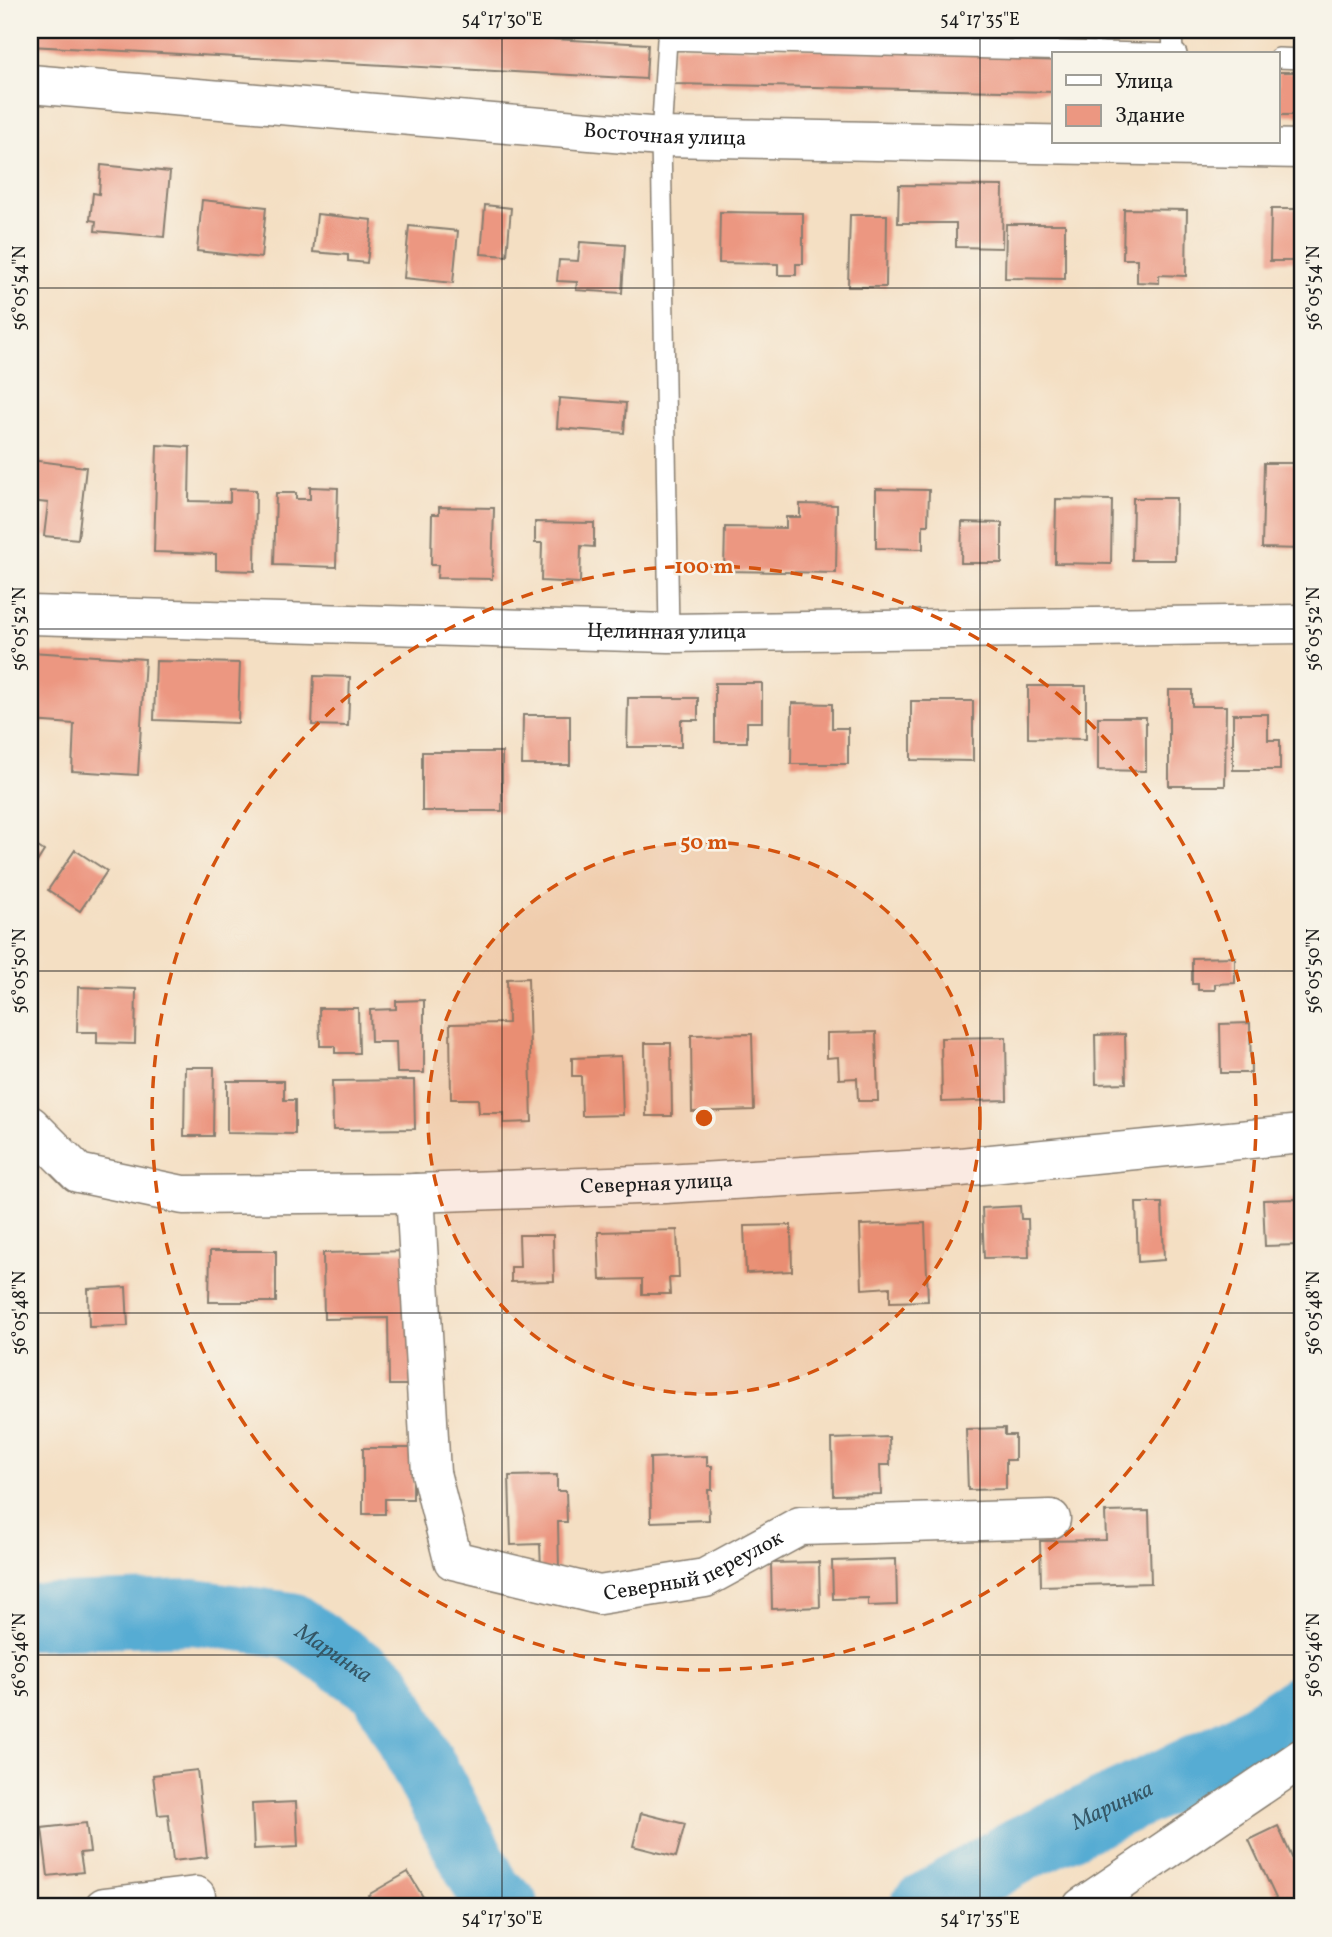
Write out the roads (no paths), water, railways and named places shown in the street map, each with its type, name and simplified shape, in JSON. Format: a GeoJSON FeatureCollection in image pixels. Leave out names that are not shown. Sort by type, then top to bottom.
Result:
{"type":"FeatureCollection","features":[{"type":"Feature","properties":{"kind":"street","name":"Восточная улица"},"geometry":{"type":"LineString","coordinates":[[30,84],[661,136],[1052,144]]}},
{"type":"Feature","properties":{"kind":"street","name":"Восточная улица"},"geometry":{"type":"LineString","coordinates":[[1055,144],[1302,149]]}},
{"type":"Feature","properties":{"kind":"street","name":"Целинная улица"},"geometry":{"type":"LineString","coordinates":[[30,615],[669,633],[1302,624]]}},
{"type":"Feature","properties":{"kind":"street","name":"Северная улица"},"geometry":{"type":"LineString","coordinates":[[30,1125],[78,1173],[183,1195],[415,1193],[960,1167],[1302,1133]]}},
{"type":"Feature","properties":{"kind":"street","name":"Северный переулок"},"geometry":{"type":"LineString","coordinates":[[415,1193],[431,1473],[453,1560],[599,1595],[705,1578],[800,1526],[1051,1519]]}},
{"type":"Feature","properties":{"kind":"street"},"geometry":{"type":"LineString","coordinates":[[1082,1907],[1302,1758]]}},
{"type":"Feature","properties":{"kind":"street"},"geometry":{"type":"LineString","coordinates":[[103,1907],[196,1896]]}},
{"type":"Feature","properties":{"kind":"lane"},"geometry":{"type":"LineString","coordinates":[[1172,30],[1175,52]]}},
{"type":"Feature","properties":{"kind":"lane"},"geometry":{"type":"LineString","coordinates":[[669,633],[661,136],[667,40],[1102,52]]}},
{"type":"Feature","properties":{"kind":"lane"},"geometry":{"type":"LineString","coordinates":[[1280,58],[1302,59]]}},
{"type":"Feature","properties":{"kind":"waterway","name":"Маринка"},"geometry":{"type":"LineString","coordinates":[[30,1617],[193,1612],[290,1625],[382,1687],[490,1893],[506,1907]]}},
{"type":"Feature","properties":{"kind":"waterway","name":"Маринка"},"geometry":{"type":"LineString","coordinates":[[923,1907],[1021,1849],[1238,1748],[1302,1707]]}}]}
